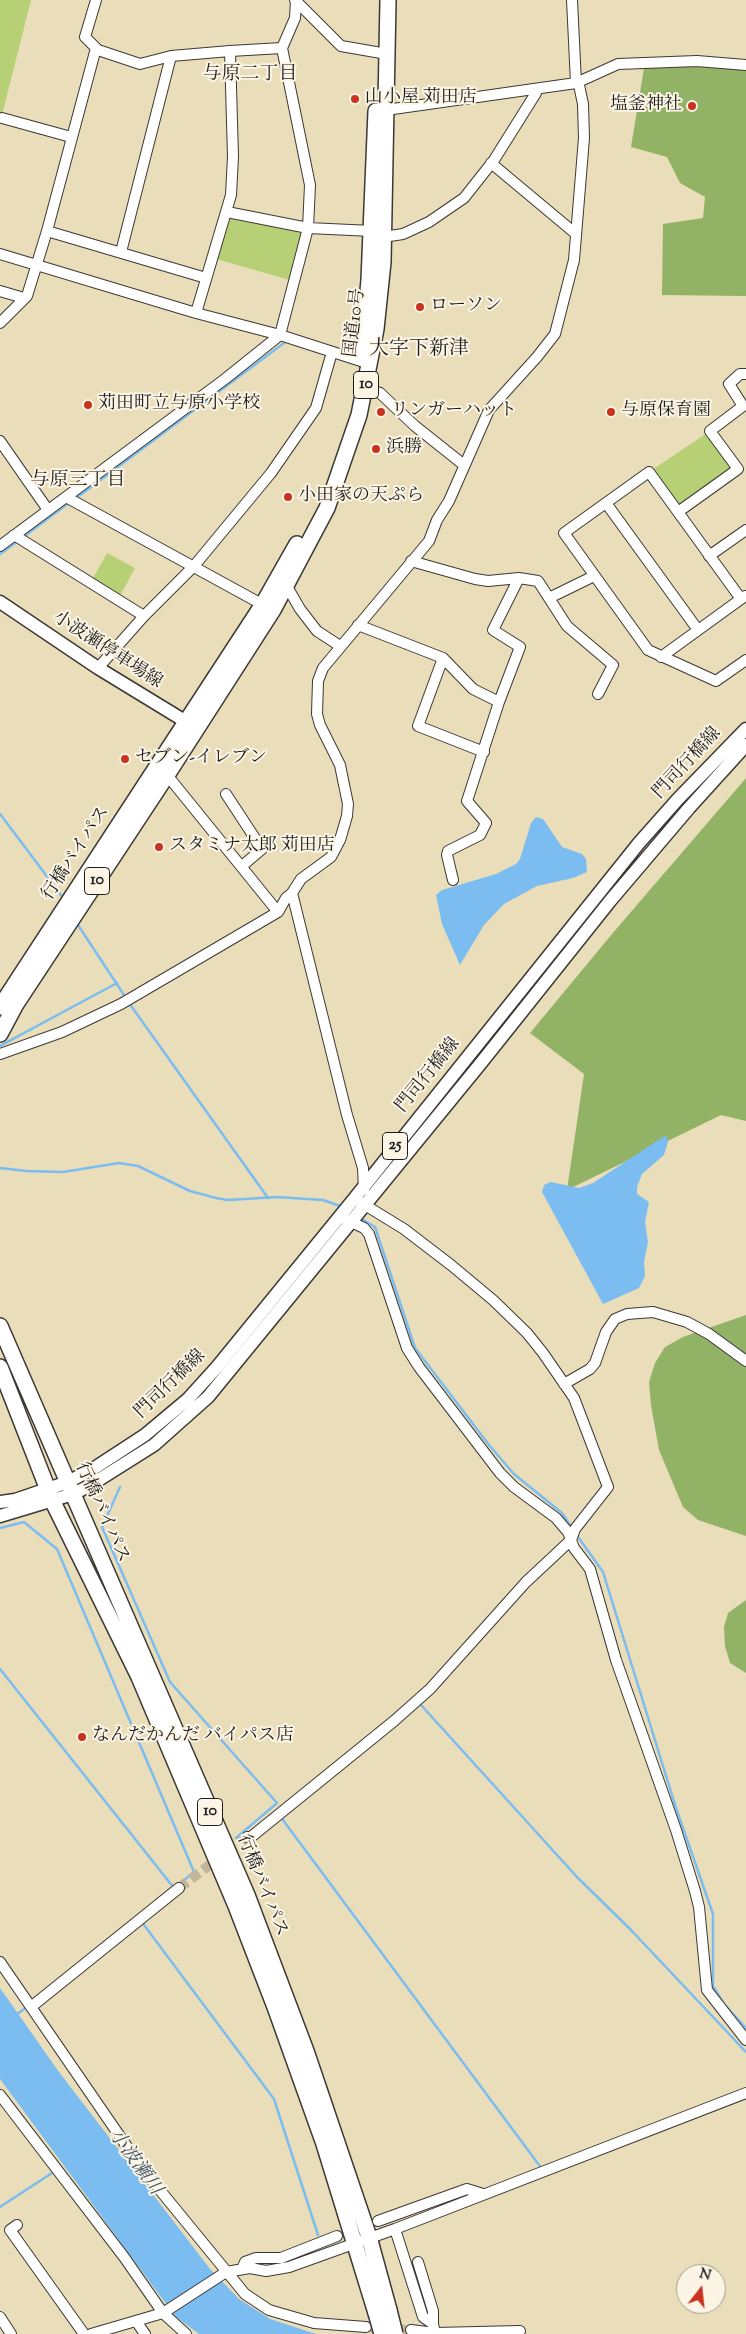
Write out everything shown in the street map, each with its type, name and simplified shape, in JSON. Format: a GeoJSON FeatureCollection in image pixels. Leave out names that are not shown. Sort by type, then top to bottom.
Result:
{"type":"FeatureCollection","features":[{"type":"Feature","properties":{"kind":"highway","name":"国道10号"},"geometry":{"type":"LineString","coordinates":[[191,725],[268,607],[286,588],[327,508],[359,415],[366,388],[366,363],[386,110],[379,0]]}},
{"type":"Feature","properties":{"kind":"highway","name":"国道10号"},"geometry":{"type":"LineString","coordinates":[[377,234],[382,53],[388,0]]}},
{"type":"Feature","properties":{"kind":"highway","name":"国道10号"},"geometry":{"type":"LineString","coordinates":[[268,607],[282,573],[313,514],[343,443],[366,363]]}},
{"type":"Feature","properties":{"kind":"highway","name":"行橋バイパス"},"geometry":{"type":"LineString","coordinates":[[0,1034],[16,1004],[168,775],[191,725]]}},
{"type":"Feature","properties":{"kind":"highway","name":"行橋バイパス"},"geometry":{"type":"LineString","coordinates":[[0,1007],[191,725]]}},
{"type":"Feature","properties":{"kind":"highway","name":"行橋バイパス"},"geometry":{"type":"LineString","coordinates":[[0,1326],[246,1895],[306,2051],[369,2237],[383,2311],[382,2334]]}},
{"type":"Feature","properties":{"kind":"highway","name":"行橋バイパス"},"geometry":{"type":"LineString","coordinates":[[0,1367],[50,1494],[139,1677],[212,1847],[303,2084],[354,2243],[395,2334]]}},
{"type":"Feature","properties":{"kind":"main road","name":"小波瀬停車場線"},"geometry":{"type":"LineString","coordinates":[[0,602],[98,668],[191,725]]}},
{"type":"Feature","properties":{"kind":"main road","name":"門司行橋線"},"geometry":{"type":"LineString","coordinates":[[360,1202],[364,1185],[639,843],[678,799],[746,729]]}},
{"type":"Feature","properties":{"kind":"main road","name":"門司行橋線"},"geometry":{"type":"LineString","coordinates":[[0,1502],[50,1494],[70,1488],[129,1446],[188,1399],[360,1202],[688,808],[746,745]]}},
{"type":"Feature","properties":{"kind":"main road","name":"門司行橋線"},"geometry":{"type":"LineString","coordinates":[[0,1516],[50,1494]]}},
{"type":"Feature","properties":{"kind":"street"},"geometry":{"type":"LineString","coordinates":[[96,0],[85,37],[96,48],[140,64],[171,56],[282,48]]}},
{"type":"Feature","properties":{"kind":"street"},"geometry":{"type":"LineString","coordinates":[[296,0],[341,46],[382,53]]}},
{"type":"Feature","properties":{"kind":"street"},"geometry":{"type":"LineString","coordinates":[[0,546],[280,335],[308,228],[310,185],[282,48],[295,18],[296,0]]}},
{"type":"Feature","properties":{"kind":"street"},"geometry":{"type":"LineString","coordinates":[[0,1054],[62,1032],[121,1004],[278,912],[301,879],[331,857],[340,840],[347,816],[348,804],[340,765],[320,725],[318,681],[323,668],[429,541],[437,520],[449,501],[489,410],[555,334],[574,260],[584,138],[582,104],[579,85],[576,83],[572,0]]}},
{"type":"Feature","properties":{"kind":"street"},"geometry":{"type":"LineString","coordinates":[[0,323],[24,298],[36,265],[47,231],[96,48]]}},
{"type":"Feature","properties":{"kind":"street"},"geometry":{"type":"LineString","coordinates":[[196,313],[231,195],[233,157],[230,51]]}},
{"type":"Feature","properties":{"kind":"street"},"geometry":{"type":"LineString","coordinates":[[121,252],[171,56]]}},
{"type":"Feature","properties":{"kind":"street"},"geometry":{"type":"LineString","coordinates":[[386,110],[576,83],[618,64],[697,61],[746,65]]}},
{"type":"Feature","properties":{"kind":"street"},"geometry":{"type":"LineString","coordinates":[[227,212],[308,228],[377,234],[403,234],[429,222],[464,198],[491,163],[536,93],[534,90]]}},
{"type":"Feature","properties":{"kind":"street"},"geometry":{"type":"LineString","coordinates":[[2,118],[71,137]]}},
{"type":"Feature","properties":{"kind":"street"},"geometry":{"type":"LineString","coordinates":[[491,163],[576,234]]}},
{"type":"Feature","properties":{"kind":"street"},"geometry":{"type":"LineString","coordinates":[[47,231],[206,278]]}},
{"type":"Feature","properties":{"kind":"street"},"geometry":{"type":"LineString","coordinates":[[0,254],[196,313],[280,335],[366,363]]}},
{"type":"Feature","properties":{"kind":"street"},"geometry":{"type":"LineString","coordinates":[[0,290],[24,298]]}},
{"type":"Feature","properties":{"kind":"street"},"geometry":{"type":"LineString","coordinates":[[98,668],[144,616],[194,566],[271,473],[316,408],[332,352]]}},
{"type":"Feature","properties":{"kind":"street"},"geometry":{"type":"LineString","coordinates":[[678,512],[742,466],[710,432],[743,406],[729,384],[740,374],[746,374]]}},
{"type":"Feature","properties":{"kind":"street"},"geometry":{"type":"LineString","coordinates":[[366,388],[380,393],[415,426],[464,465]]}},
{"type":"Feature","properties":{"kind":"street"},"geometry":{"type":"LineString","coordinates":[[0,442],[48,510]]}},
{"type":"Feature","properties":{"kind":"street"},"geometry":{"type":"LineString","coordinates":[[660,656],[743,597],[709,556],[649,472],[564,533],[648,650],[660,656],[716,681],[746,660]]}},
{"type":"Feature","properties":{"kind":"street"},"geometry":{"type":"LineString","coordinates":[[66,497],[268,607]]}},
{"type":"Feature","properties":{"kind":"street"},"geometry":{"type":"LineString","coordinates":[[606,503],[698,630]]}},
{"type":"Feature","properties":{"kind":"street"},"geometry":{"type":"LineString","coordinates":[[709,556],[746,530]]}},
{"type":"Feature","properties":{"kind":"street"},"geometry":{"type":"LineString","coordinates":[[14,535],[144,616]]}},
{"type":"Feature","properties":{"kind":"street"},"geometry":{"type":"LineString","coordinates":[[411,561],[482,580],[519,578],[538,580],[567,626],[613,664],[598,694]]}},
{"type":"Feature","properties":{"kind":"street"},"geometry":{"type":"LineString","coordinates":[[282,573],[286,588],[317,631],[340,646]]}},
{"type":"Feature","properties":{"kind":"street"},"geometry":{"type":"LineString","coordinates":[[549,598],[594,576]]}},
{"type":"Feature","properties":{"kind":"street"},"geometry":{"type":"LineString","coordinates":[[452,880],[447,855],[448,851],[480,835],[485,828],[485,820],[467,801],[499,702],[520,647],[493,630],[519,578]]}},
{"type":"Feature","properties":{"kind":"street"},"geometry":{"type":"LineString","coordinates":[[358,625],[443,658],[473,688],[499,702]]}},
{"type":"Feature","properties":{"kind":"street"},"geometry":{"type":"LineString","coordinates":[[443,658],[418,726],[484,752]]}},
{"type":"Feature","properties":{"kind":"street"},"geometry":{"type":"LineString","coordinates":[[168,775],[278,912]]}},
{"type":"Feature","properties":{"kind":"street"},"geometry":{"type":"LineString","coordinates":[[226,794],[262,849],[242,866]]}},
{"type":"Feature","properties":{"kind":"street"},"geometry":{"type":"LineString","coordinates":[[292,893],[325,1017],[343,1099],[363,1168],[364,1185]]}},
{"type":"Feature","properties":{"kind":"street"},"geometry":{"type":"LineString","coordinates":[[247,1837],[251,1837],[394,1721],[430,1689],[526,1582],[571,1540],[574,1529],[608,1487],[574,1398],[532,1340],[493,1300],[404,1229],[360,1202]]}},
{"type":"Feature","properties":{"kind":"street"},"geometry":{"type":"LineString","coordinates":[[345,1219],[364,1228],[368,1234],[407,1348],[419,1367],[500,1473],[514,1488],[556,1518],[568,1532],[574,1548],[590,1569],[616,1660],[695,1891],[699,1907],[707,1990],[746,2040]]}},
{"type":"Feature","properties":{"kind":"street"},"geometry":{"type":"LineString","coordinates":[[564,1384],[590,1369],[595,1363],[606,1332],[615,1319],[626,1314],[653,1312],[687,1322],[709,1334],[746,1360]]}},
{"type":"Feature","properties":{"kind":"street"},"geometry":{"type":"LineString","coordinates":[[31,2007],[179,1888]]}},
{"type":"Feature","properties":{"kind":"street"},"geometry":{"type":"LineString","coordinates":[[0,1962],[141,2167],[245,2294],[269,2310],[314,2323],[366,2327]]}},
{"type":"Feature","properties":{"kind":"street"},"geometry":{"type":"LineString","coordinates":[[91,2334],[118,2330],[136,2321],[163,2313],[226,2272],[250,2268],[266,2271],[289,2267],[395,2229],[746,2093]]}},
{"type":"Feature","properties":{"kind":"street"},"geometry":{"type":"LineString","coordinates":[[0,2095],[124,2257],[163,2313],[186,2334]]}},
{"type":"Feature","properties":{"kind":"street"},"geometry":{"type":"LineString","coordinates":[[378,2221],[467,2189],[483,2194]]}},
{"type":"Feature","properties":{"kind":"street"},"geometry":{"type":"LineString","coordinates":[[395,2229],[423,2317],[434,2329]]}},
{"type":"Feature","properties":{"kind":"street"},"geometry":{"type":"LineString","coordinates":[[10,2230],[84,2334]]}},
{"type":"Feature","properties":{"kind":"street"},"geometry":{"type":"LineString","coordinates":[[242,2269],[245,2262],[250,2260],[281,2258],[337,2236]]}},
{"type":"Feature","properties":{"kind":"street"},"geometry":{"type":"LineString","coordinates":[[418,2262],[433,2311],[434,2329]]}},
{"type":"Feature","properties":{"kind":"street"},"geometry":{"type":"LineString","coordinates":[[0,2317],[11,2334]]}},
{"type":"Feature","properties":{"kind":"street"},"geometry":{"type":"LineString","coordinates":[[136,2321],[145,2334]]}},
{"type":"Feature","properties":{"kind":"street"},"geometry":{"type":"LineString","coordinates":[[411,2330],[520,2331]]}},
{"type":"Feature","properties":{"kind":"green space"},"geometry":{"type":"Polygon","coordinates":[[[0,0],[31,0],[0,123],[0,0]]]}},
{"type":"Feature","properties":{"kind":"green space","name":"塩釜神社"},"geometry":{"type":"Polygon","coordinates":[[[645,62],[746,65],[746,296],[662,295],[663,224],[703,218],[705,197],[680,183],[667,157],[631,147],[645,62]]]}},
{"type":"Feature","properties":{"kind":"green space"},"geometry":{"type":"Polygon","coordinates":[[[227,212],[308,228],[293,281],[213,258],[227,212]]]}},
{"type":"Feature","properties":{"kind":"green space"},"geometry":{"type":"Polygon","coordinates":[[[710,431],[738,469],[678,512],[649,472],[710,431]]]}},
{"type":"Feature","properties":{"kind":"green space"},"geometry":{"type":"Polygon","coordinates":[[[107,553],[135,568],[120,596],[92,580],[107,553]]]}},
{"type":"Feature","properties":{"kind":"green space"},"geometry":{"type":"Polygon","coordinates":[[[746,778],[746,1121],[721,1115],[567,1190],[584,1074],[530,1033],[746,778]]]}},
{"type":"Feature","properties":{"kind":"green space"},"geometry":{"type":"Polygon","coordinates":[[[746,1315],[746,1536],[698,1520],[683,1507],[659,1450],[649,1382],[655,1363],[665,1347],[683,1337],[746,1315]]]}},
{"type":"Feature","properties":{"kind":"green space"},"geometry":{"type":"Polygon","coordinates":[[[746,1600],[746,1673],[730,1663],[725,1646],[724,1627],[728,1613],[746,1600]]]}},
{"type":"Feature","properties":{"kind":"water"},"geometry":{"type":"Polygon","coordinates":[[[536,817],[543,819],[562,847],[582,854],[586,859],[587,872],[573,878],[537,886],[504,904],[484,925],[460,965],[442,924],[436,895],[442,890],[496,874],[516,864],[520,859],[531,823],[536,817]]]}},
{"type":"Feature","properties":{"kind":"water"},"geometry":{"type":"Polygon","coordinates":[[[666,1135],[668,1142],[664,1155],[642,1174],[637,1187],[637,1194],[649,1202],[645,1222],[648,1242],[644,1262],[645,1276],[639,1288],[603,1304],[542,1192],[544,1185],[551,1182],[579,1188],[593,1183],[666,1135]]]}},
{"type":"Feature","properties":{"kind":"water"},"geometry":{"type":"Polygon","coordinates":[[[0,1988],[59,2072],[210,2269],[239,2299],[270,2319],[316,2334],[199,2334],[175,2316],[0,2079],[0,1988]]]}},
{"type":"Feature","properties":{"kind":"waterway"},"geometry":{"type":"LineString","coordinates":[[75,499],[284,343]]}},
{"type":"Feature","properties":{"kind":"waterway"},"geometry":{"type":"LineString","coordinates":[[22,538],[70,502]]}},
{"type":"Feature","properties":{"kind":"waterway"},"geometry":{"type":"LineString","coordinates":[[0,554],[18,541]]}},
{"type":"Feature","properties":{"kind":"waterway"},"geometry":{"type":"LineString","coordinates":[[0,814],[64,899]]}},
{"type":"Feature","properties":{"kind":"waterway"},"geometry":{"type":"LineString","coordinates":[[76,922],[126,998]]}},
{"type":"Feature","properties":{"kind":"waterway"},"geometry":{"type":"LineString","coordinates":[[0,1046],[117,983]]}},
{"type":"Feature","properties":{"kind":"waterway"},"geometry":{"type":"LineString","coordinates":[[129,1003],[268,1198]]}},
{"type":"Feature","properties":{"kind":"waterway"},"geometry":{"type":"LineString","coordinates":[[0,1168],[63,1172],[119,1163],[138,1166],[190,1191],[216,1198],[228,1200],[277,1197],[323,1200],[343,1207]]}},
{"type":"Feature","properties":{"kind":"waterway"},"geometry":{"type":"LineString","coordinates":[[360,1218],[375,1227],[415,1348],[489,1445],[514,1474],[562,1513],[572,1528]]}},
{"type":"Feature","properties":{"kind":"waterway"},"geometry":{"type":"LineString","coordinates":[[120,1487],[102,1527],[170,1682],[277,1803],[236,1838]]}},
{"type":"Feature","properties":{"kind":"waterway"},"geometry":{"type":"LineString","coordinates":[[0,1528],[24,1522],[57,1549],[194,1872],[178,1885]]}},
{"type":"Feature","properties":{"kind":"waterway"},"geometry":{"type":"LineString","coordinates":[[576,1534],[603,1572],[676,1808],[713,1914],[713,1986],[724,2004],[746,2028]]}},
{"type":"Feature","properties":{"kind":"waterway"},"geometry":{"type":"LineString","coordinates":[[0,1669],[174,1888]]}},
{"type":"Feature","properties":{"kind":"waterway"},"geometry":{"type":"LineString","coordinates":[[421,1705],[577,1877],[631,1930],[746,2052]]}},
{"type":"Feature","properties":{"kind":"waterway"},"geometry":{"type":"LineString","coordinates":[[280,1816],[542,2169]]}},
{"type":"Feature","properties":{"kind":"waterway"},"geometry":{"type":"LineString","coordinates":[[141,1921],[274,2099],[318,2235]]}},
{"type":"Feature","properties":{"kind":"waterway"},"geometry":{"type":"LineString","coordinates":[[16,2015],[28,2006]]}},
{"type":"Feature","properties":{"kind":"waterway"},"geometry":{"type":"LineString","coordinates":[[0,2207],[55,2171]]}},
{"type":"Feature","properties":{"kind":"tunnel"},"geometry":{"type":"LineString","coordinates":[[179,1888],[247,1837]]}},
{"type":"Feature","properties":{"kind":"tunnel"},"geometry":{"type":"LineString","coordinates":[[366,2327],[411,2330]]}},
{"type":"Feature","properties":{"kind":"place","name":"山小屋 苅田店"},"geometry":{"type":"Point","coordinates":[355,99]}},
{"type":"Feature","properties":{"kind":"place","name":"塩釜神社"},"geometry":{"type":"Point","coordinates":[692,106]}},
{"type":"Feature","properties":{"kind":"place","name":"ローソン"},"geometry":{"type":"Point","coordinates":[420,307]}},
{"type":"Feature","properties":{"kind":"place","name":"苅田町立与原小学校"},"geometry":{"type":"Point","coordinates":[88,405]}},
{"type":"Feature","properties":{"kind":"place","name":"リンガーハット"},"geometry":{"type":"Point","coordinates":[381,412]}},
{"type":"Feature","properties":{"kind":"place","name":"与原保育園"},"geometry":{"type":"Point","coordinates":[611,412]}},
{"type":"Feature","properties":{"kind":"place","name":"浜勝"},"geometry":{"type":"Point","coordinates":[376,449]}},
{"type":"Feature","properties":{"kind":"place","name":"小田家の天ぷら"},"geometry":{"type":"Point","coordinates":[288,497]}},
{"type":"Feature","properties":{"kind":"place","name":"セブン-イレブン"},"geometry":{"type":"Point","coordinates":[125,759]}},
{"type":"Feature","properties":{"kind":"place","name":"スタミナ太郎 苅田店"},"geometry":{"type":"Point","coordinates":[159,847]}},
{"type":"Feature","properties":{"kind":"place","name":"なんだかんだ バイパス店"},"geometry":{"type":"Point","coordinates":[82,1737]}},
{"type":"Feature","properties":{"kind":"district","name":"与原二丁目"},"geometry":{"type":"Point","coordinates":[250,76]}},
{"type":"Feature","properties":{"kind":"district","name":"大字下新津"},"geometry":{"type":"Point","coordinates":[419,351]}},
{"type":"Feature","properties":{"kind":"district","name":"与原三丁目"},"geometry":{"type":"Point","coordinates":[78,482]}},
{"type":"Feature","properties":{"kind":"water label","name":"小波瀬川"},"geometry":{"type":"Point","coordinates":[134,2163]}}]}
